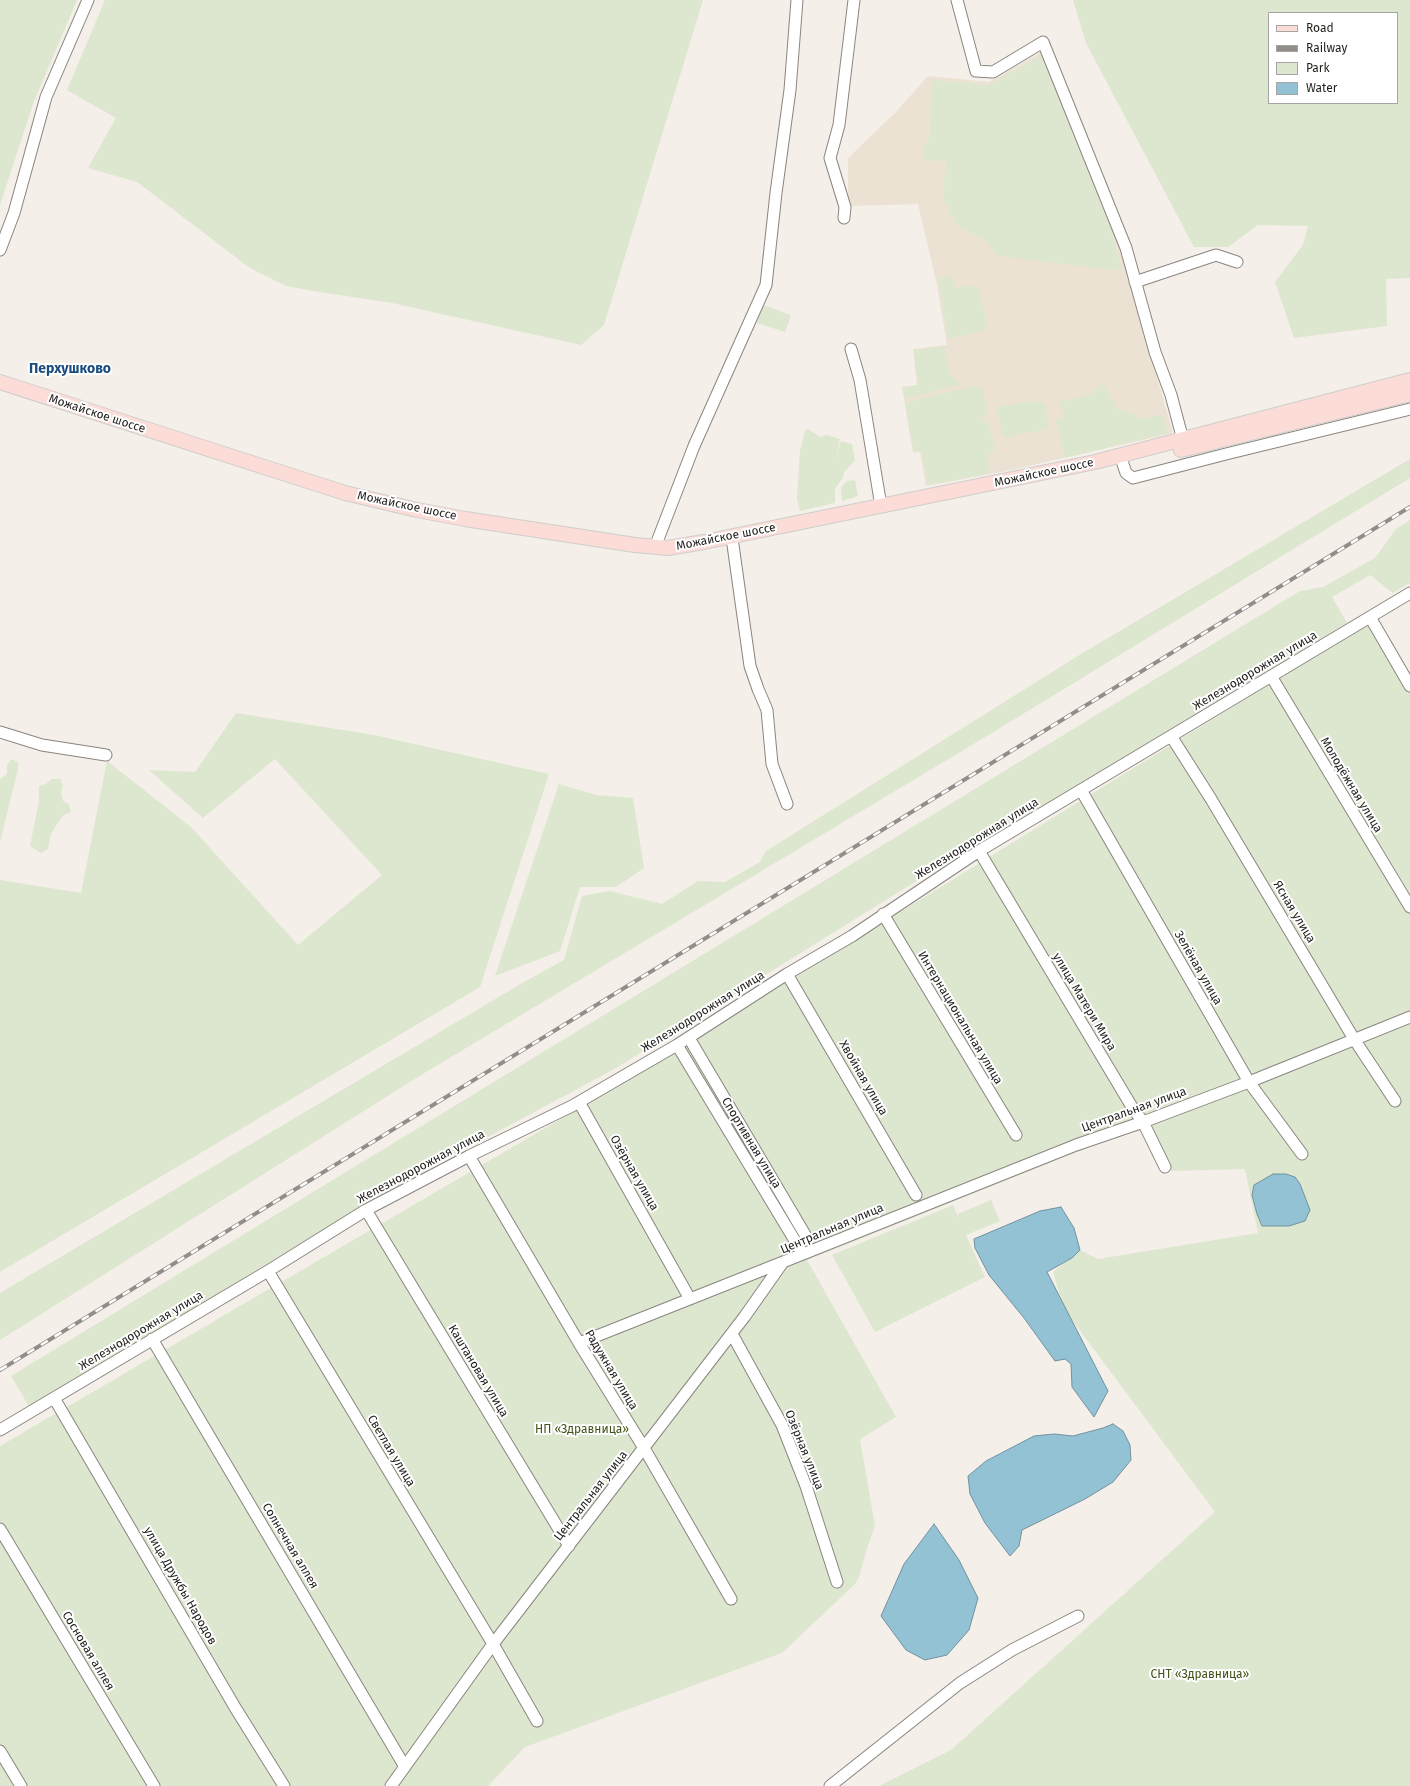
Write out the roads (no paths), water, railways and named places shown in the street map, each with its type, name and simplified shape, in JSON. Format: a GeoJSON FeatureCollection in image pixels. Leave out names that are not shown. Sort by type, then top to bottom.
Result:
{"type":"FeatureCollection","features":[{"type":"Feature","properties":{"kind":"main road","name":"Можайское шоссе"},"geometry":{"type":"LineString","coordinates":[[0,382],[345,493],[417,510],[465,519],[656,547],[684,546],[1095,462],[1410,380]]}},
{"type":"Feature","properties":{"kind":"main road","name":"Можайское шоссе"},"geometry":{"type":"LineString","coordinates":[[0,392],[343,501],[415,519],[463,528],[655,556],[685,554],[733,545],[1123,464],[1410,394]]}},
{"type":"Feature","properties":{"kind":"street"},"geometry":{"type":"LineString","coordinates":[[0,250],[14,213],[46,97],[88,0]]}},
{"type":"Feature","properties":{"kind":"street"},"geometry":{"type":"LineString","coordinates":[[656,547],[694,446],[766,285],[776,193],[790,90],[797,0]]}},
{"type":"Feature","properties":{"kind":"street"},"geometry":{"type":"LineString","coordinates":[[844,218],[844,207],[830,158],[839,125],[854,0]]}},
{"type":"Feature","properties":{"kind":"street"},"geometry":{"type":"LineString","coordinates":[[958,0],[958,6],[976,71],[993,72],[1043,42],[1126,248],[1155,352],[1171,396],[1183,440]]}},
{"type":"Feature","properties":{"kind":"street"},"geometry":{"type":"LineString","coordinates":[[1135,282],[1216,255],[1237,262]]}},
{"type":"Feature","properties":{"kind":"street"},"geometry":{"type":"LineString","coordinates":[[851,349],[860,380],[880,506]]}},
{"type":"Feature","properties":{"kind":"street"},"geometry":{"type":"LineString","coordinates":[[1123,464],[1126,473],[1133,478],[1230,452],[1410,409]]}},
{"type":"Feature","properties":{"kind":"street"},"geometry":{"type":"LineString","coordinates":[[733,545],[750,666],[767,710],[772,764],[786,804]]}},
{"type":"Feature","properties":{"kind":"street","name":"Железнодорожная улица"},"geometry":{"type":"LineString","coordinates":[[0,1430],[268,1271],[366,1210],[469,1156],[579,1102],[689,1038],[787,974],[852,936],[979,851],[1370,617],[1410,595]]}},
{"type":"Feature","properties":{"kind":"street"},"geometry":{"type":"LineString","coordinates":[[1370,617],[1410,686]]}},
{"type":"Feature","properties":{"kind":"street","name":"Молодёжная улица"},"geometry":{"type":"LineString","coordinates":[[1271,676],[1410,907]]}},
{"type":"Feature","properties":{"kind":"street"},"geometry":{"type":"LineString","coordinates":[[0,732],[42,745],[106,755]]}},
{"type":"Feature","properties":{"kind":"street","name":"Ясная улица"},"geometry":{"type":"LineString","coordinates":[[1171,736],[1211,799],[1354,1039],[1395,1100]]}},
{"type":"Feature","properties":{"kind":"street","name":"Зелёная улица"},"geometry":{"type":"LineString","coordinates":[[1081,790],[1249,1082],[1302,1154]]}},
{"type":"Feature","properties":{"kind":"street","name":"улица Матери Мира"},"geometry":{"type":"LineString","coordinates":[[979,851],[1128,1100],[1143,1122],[1165,1167]]}},
{"type":"Feature","properties":{"kind":"street","name":"Интернациональная улица"},"geometry":{"type":"LineString","coordinates":[[883,914],[1016,1135]]}},
{"type":"Feature","properties":{"kind":"street","name":"Хвойная улица"},"geometry":{"type":"LineString","coordinates":[[787,974],[916,1195]]}},
{"type":"Feature","properties":{"kind":"street","name":"Центральная улица"},"geometry":{"type":"LineString","coordinates":[[391,1786],[493,1644],[732,1334],[784,1262],[1076,1145],[1143,1122],[1249,1082],[1410,1017]]}},
{"type":"Feature","properties":{"kind":"street"},"geometry":{"type":"LineString","coordinates":[[689,1038],[808,1238]]}},
{"type":"Feature","properties":{"kind":"street","name":"Спортивная улица"},"geometry":{"type":"LineString","coordinates":[[677,1045],[803,1254]]}},
{"type":"Feature","properties":{"kind":"street","name":"Озёрная улица"},"geometry":{"type":"LineString","coordinates":[[579,1102],[690,1299]]}},
{"type":"Feature","properties":{"kind":"street","name":"Радужная улица"},"geometry":{"type":"LineString","coordinates":[[469,1156],[579,1343],[644,1448],[731,1599]]}},
{"type":"Feature","properties":{"kind":"street","name":"Каштановая улица"},"geometry":{"type":"LineString","coordinates":[[366,1210],[568,1546]]}},
{"type":"Feature","properties":{"kind":"street"},"geometry":{"type":"LineString","coordinates":[[579,1343],[784,1262]]}},
{"type":"Feature","properties":{"kind":"street","name":"Светлая улица"},"geometry":{"type":"LineString","coordinates":[[268,1271],[493,1644],[537,1721]]}},
{"type":"Feature","properties":{"kind":"street","name":"Озёрная улица"},"geometry":{"type":"LineString","coordinates":[[732,1334],[782,1425],[806,1486],[836,1582]]}},
{"type":"Feature","properties":{"kind":"street","name":"Солнечная аллея"},"geometry":{"type":"LineString","coordinates":[[152,1339],[405,1766]]}},
{"type":"Feature","properties":{"kind":"street","name":"улица Дружбы Народов"},"geometry":{"type":"LineString","coordinates":[[54,1398],[236,1709],[284,1786]]}},
{"type":"Feature","properties":{"kind":"street","name":"Сосновая аллея"},"geometry":{"type":"LineString","coordinates":[[0,1529],[154,1786]]}},
{"type":"Feature","properties":{"kind":"street"},"geometry":{"type":"LineString","coordinates":[[830,1786],[960,1683],[1012,1650],[1078,1616]]}},
{"type":"Feature","properties":{"kind":"street"},"geometry":{"type":"LineString","coordinates":[[0,1751],[21,1786]]}},
{"type":"Feature","properties":{"kind":"water"},"geometry":{"type":"Polygon","coordinates":[[[1273,1174],[1286,1174],[1295,1177],[1300,1184],[1310,1210],[1305,1221],[1289,1226],[1262,1226],[1252,1195],[1254,1185],[1273,1174]]]}},
{"type":"Feature","properties":{"kind":"water"},"geometry":{"type":"Polygon","coordinates":[[[1061,1207],[1074,1228],[1080,1250],[1072,1258],[1047,1272],[1108,1391],[1094,1417],[1072,1387],[1071,1364],[1065,1359],[1055,1361],[1024,1318],[989,1275],[975,1248],[974,1239],[1040,1211],[1061,1207]]]}},
{"type":"Feature","properties":{"kind":"water"},"geometry":{"type":"Polygon","coordinates":[[[1113,1424],[1123,1431],[1130,1445],[1131,1460],[1113,1482],[1085,1499],[1022,1530],[1019,1546],[1010,1556],[985,1523],[970,1494],[968,1476],[986,1461],[1034,1436],[1054,1434],[1073,1436],[1113,1424]]]}},
{"type":"Feature","properties":{"kind":"water"},"geometry":{"type":"Polygon","coordinates":[[[934,1524],[959,1560],[978,1598],[969,1630],[947,1655],[925,1660],[906,1650],[881,1616],[904,1564],[934,1524]]]}},
{"type":"Feature","properties":{"kind":"railway"},"geometry":{"type":"LineString","coordinates":[[0,1370],[1410,507]]}},
{"type":"Feature","properties":{"kind":"district","name":"Перхушково"},"geometry":{"type":"Point","coordinates":[70,369]}},
{"type":"Feature","properties":{"kind":"park label","name":"НП «Здравница»"},"geometry":{"type":"Point","coordinates":[582,1430]}},
{"type":"Feature","properties":{"kind":"park label","name":"СНТ «Здравница»"},"geometry":{"type":"Point","coordinates":[1200,1675]}}]}
